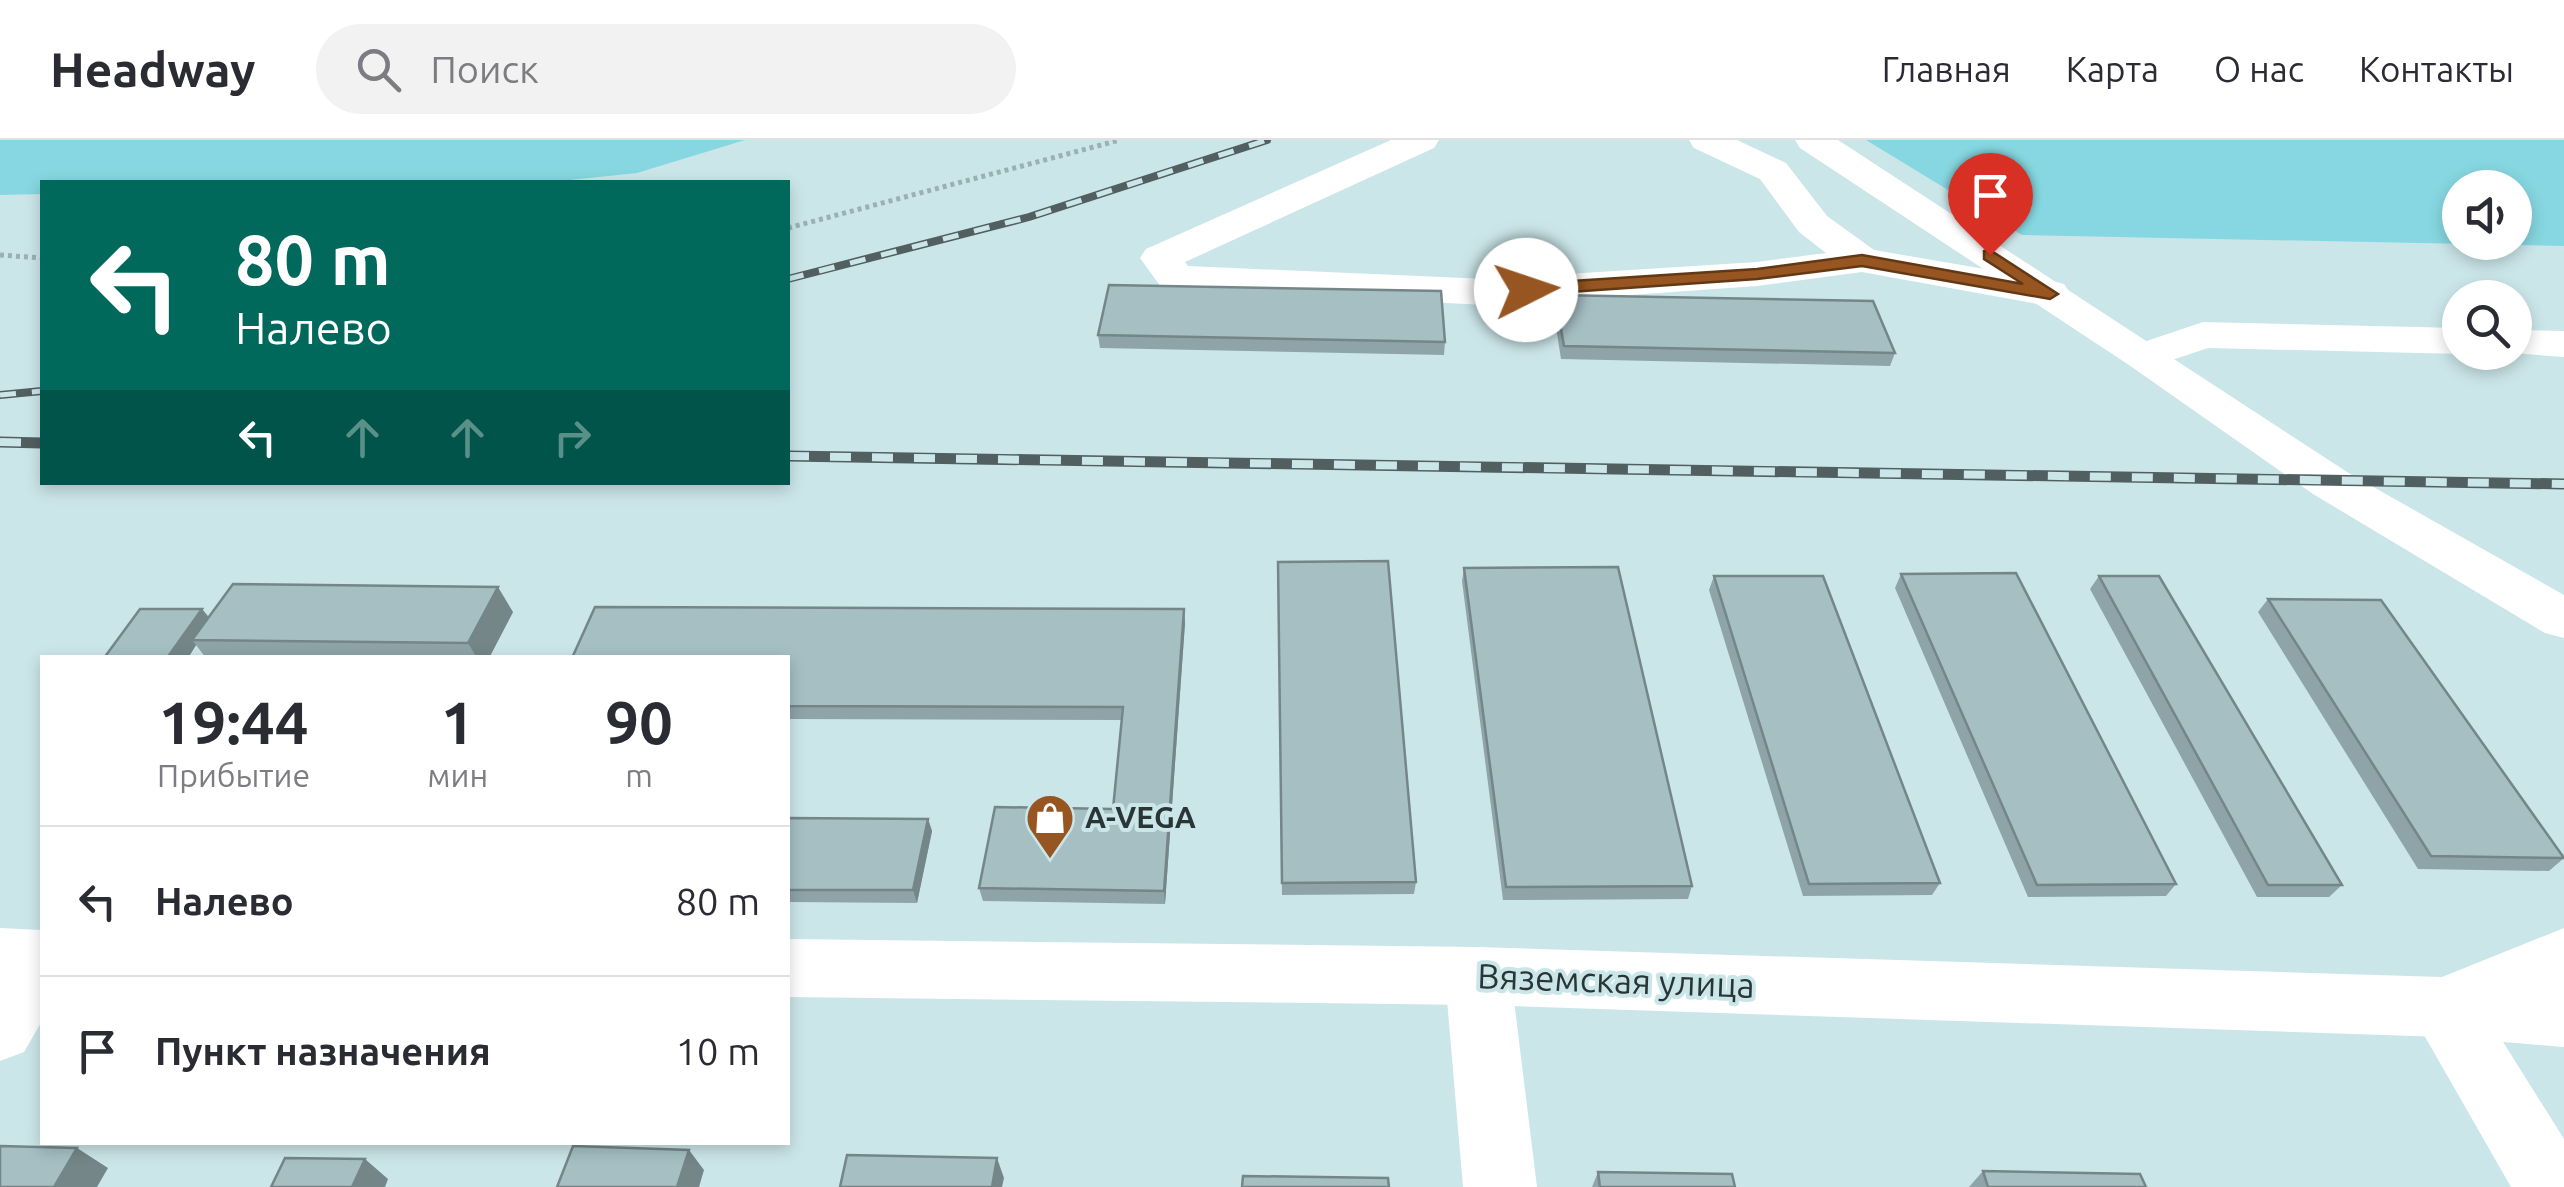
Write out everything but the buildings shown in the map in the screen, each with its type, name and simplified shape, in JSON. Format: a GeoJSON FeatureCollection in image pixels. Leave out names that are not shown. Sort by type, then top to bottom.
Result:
{"type":"FeatureCollection","features":[{"type":"Feature","properties":{"kind":"main road"},"geometry":{"type":"LineString","coordinates":[[1420,140],[1160,258],[1176,278],[1487,292],[1757,274],[1862,260],[2050,294]]}},
{"type":"Feature","properties":{"kind":"main road"},"geometry":{"type":"LineString","coordinates":[[1707,140],[1773,171],[1812,224],[1862,260]]}},
{"type":"Feature","properties":{"kind":"main road"},"geometry":{"type":"LineString","coordinates":[[1813,140],[2145,356],[2330,483],[2564,619]]}},
{"type":"Feature","properties":{"kind":"main road"},"geometry":{"type":"LineString","coordinates":[[2145,356],[2203,335],[2442,341]]}},
{"type":"Feature","properties":{"kind":"main road"},"geometry":{"type":"LineString","coordinates":[[2532,343],[2564,344]]}},
{"type":"Feature","properties":{"kind":"main road"},"geometry":{"type":"LineString","coordinates":[[0,957],[40,961]]}},
{"type":"Feature","properties":{"kind":"main road"},"geometry":{"type":"LineString","coordinates":[[2552,1187],[2444,1007],[2564,957]]}},
{"type":"Feature","properties":{"kind":"main road"},"geometry":{"type":"LineString","coordinates":[[0,1030],[40,964]]}},
{"type":"Feature","properties":{"kind":"main road","name":"Вяземская улица"},"geometry":{"type":"LineString","coordinates":[[790,968],[1478,976],[2444,1007],[2564,1016]]}},
{"type":"Feature","properties":{"kind":"main road"},"geometry":{"type":"LineString","coordinates":[[1478,976],[1500,1187]]}},
{"type":"Feature","properties":{"kind":"path"},"geometry":{"type":"LineString","coordinates":[[790,227],[1120,140]]}},
{"type":"Feature","properties":{"kind":"path"},"geometry":{"type":"LineString","coordinates":[[0,255],[40,258]]}},
{"type":"Feature","properties":{"kind":"shaded area"},"geometry":{"type":"Polygon","coordinates":[[[0,140],[745,140],[637,173],[570,180],[40,180],[40,194],[0,195],[0,140]]]}},
{"type":"Feature","properties":{"kind":"shaded area"},"geometry":{"type":"Polygon","coordinates":[[[1866,140],[2564,140],[2564,246],[2532,245],[2532,170],[2442,170],[2442,244],[2022,235],[1866,140]]]}},
{"type":"Feature","properties":{"kind":"railway"},"geometry":{"type":"LineString","coordinates":[[790,278],[1029,217],[1267,140]]}},
{"type":"Feature","properties":{"kind":"railway"},"geometry":{"type":"LineString","coordinates":[[0,395],[40,391]]}},
{"type":"Feature","properties":{"kind":"railway"},"geometry":{"type":"LineString","coordinates":[[0,442],[40,443]]}},
{"type":"Feature","properties":{"kind":"railway"},"geometry":{"type":"LineString","coordinates":[[790,456],[2564,484]]}},
{"type":"Feature","properties":{"kind":"place","name":"A-VEGA"},"geometry":{"type":"Point","coordinates":[1050,860]}},
{"type":"Feature","properties":{"kind":"route"},"geometry":{"type":"LineString","coordinates":[[1526,290],[1757,274],[1862,260],[2050,294],[1990,255]]}}]}
